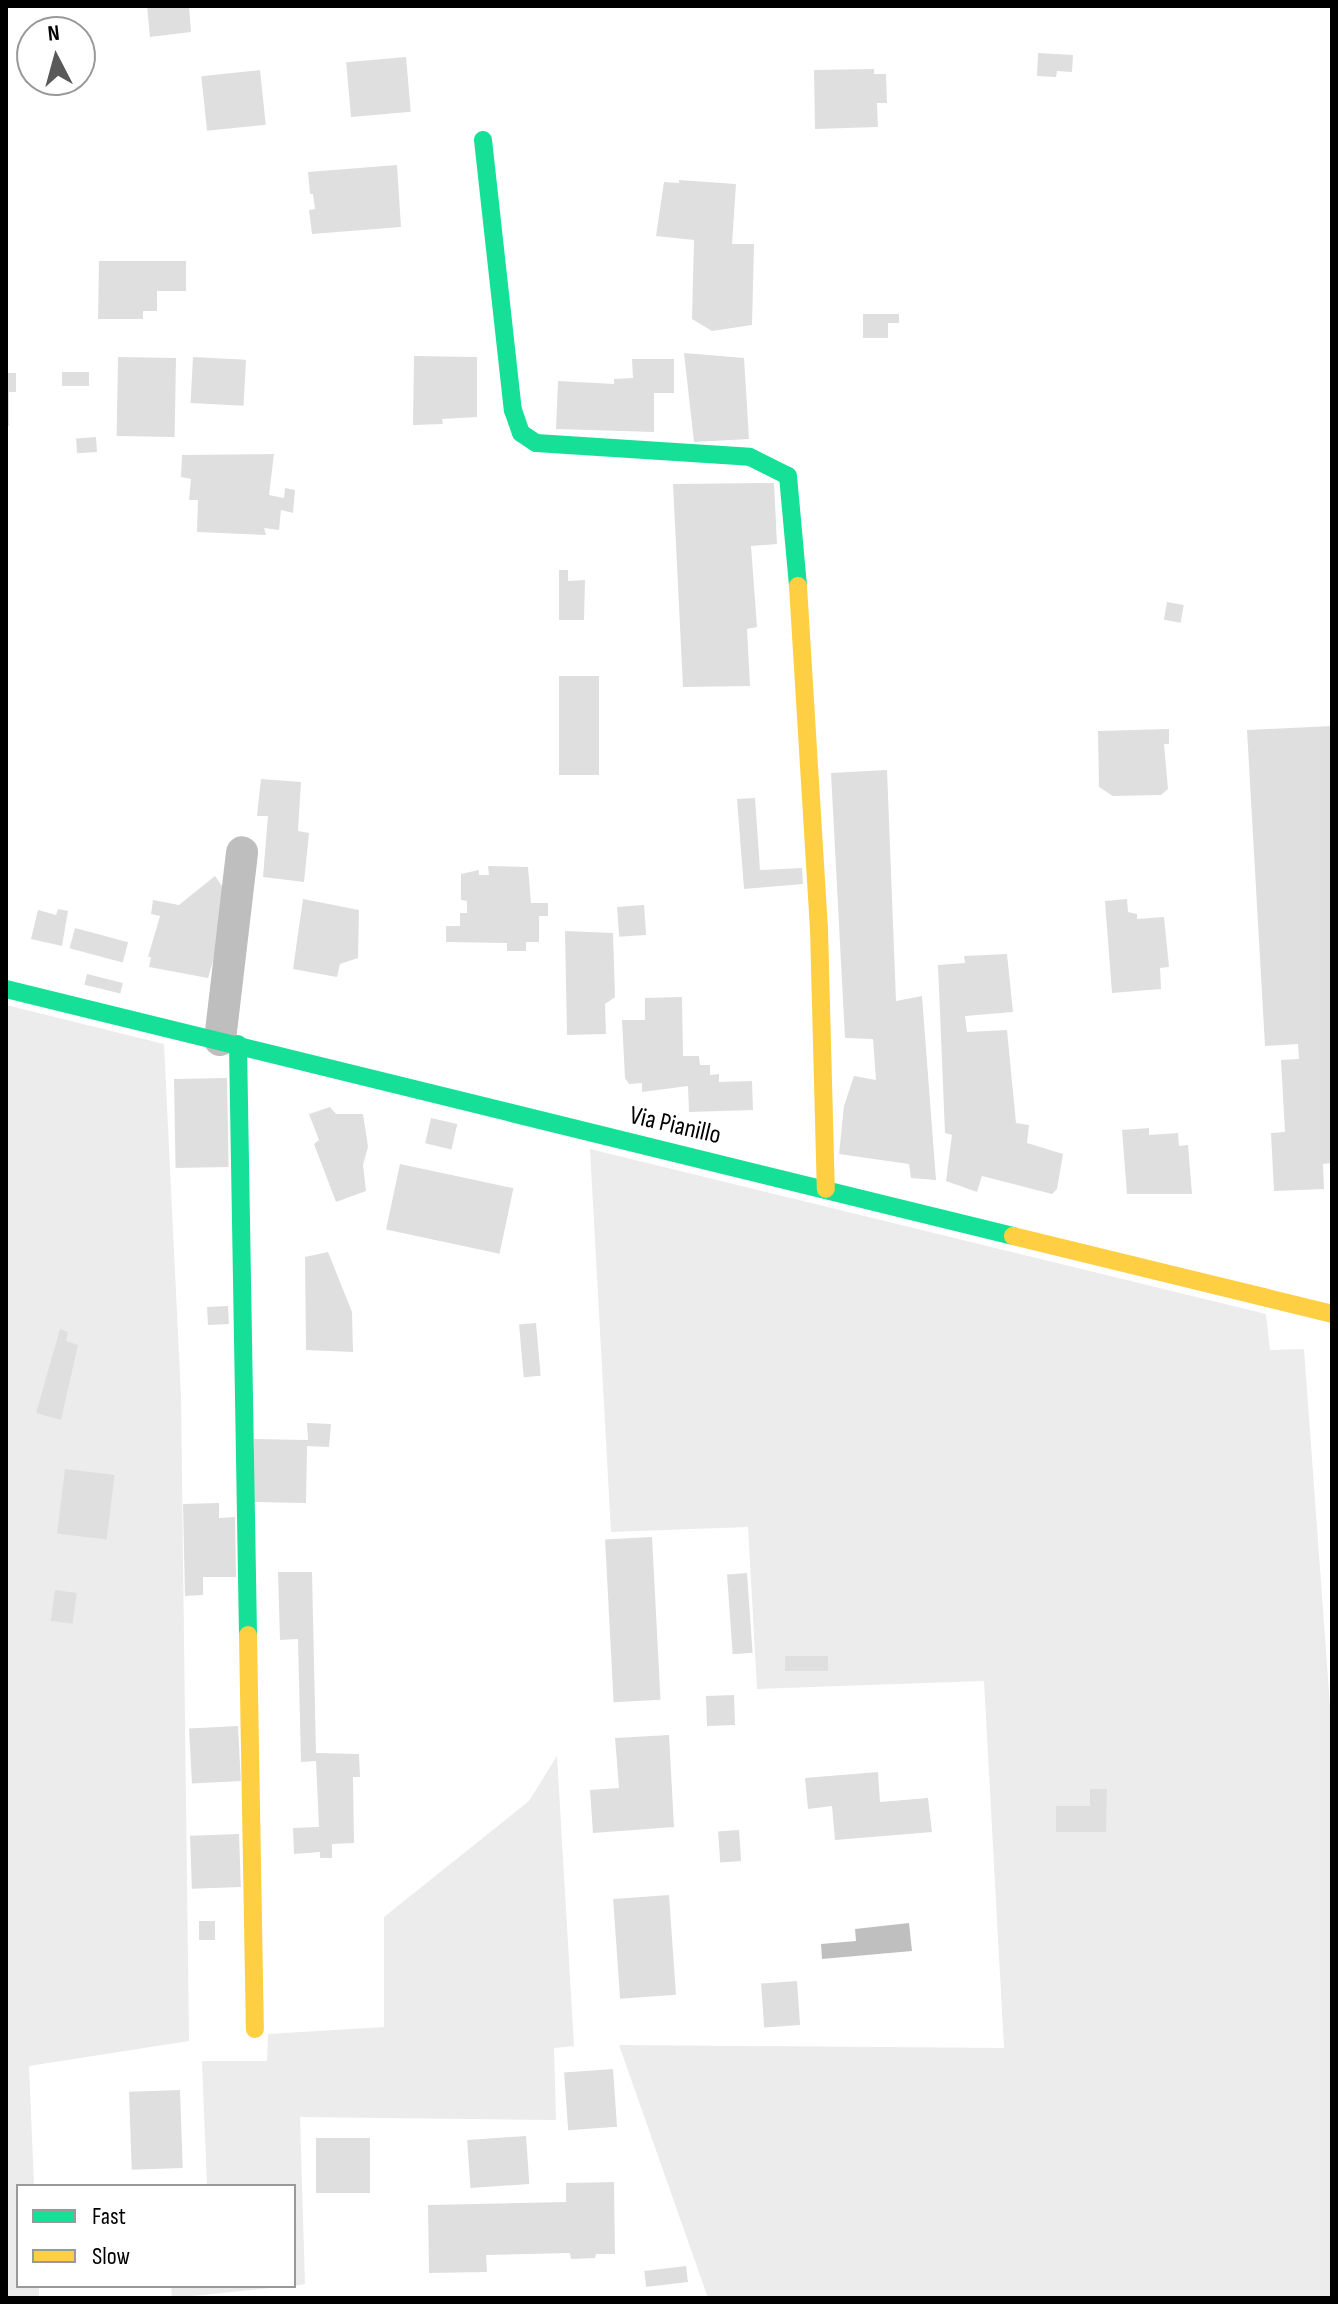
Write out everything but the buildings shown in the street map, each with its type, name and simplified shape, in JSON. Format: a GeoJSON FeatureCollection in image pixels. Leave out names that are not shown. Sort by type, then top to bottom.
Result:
{"type":"FeatureCollection","features":[{"type":"Feature","properties":{"kind":"street"},"geometry":{"type":"LineString","coordinates":[[483,140],[513,410],[521,433],[536,443],[750,457],[770,464],[788,476],[792,495],[818,914],[826,1189]]}},
{"type":"Feature","properties":{"kind":"street"},"geometry":{"type":"LineString","coordinates":[[242,852],[229,1042],[255,2029]]}},
{"type":"Feature","properties":{"kind":"street","name":"Via Pianillo"},"geometry":{"type":"LineString","coordinates":[[6,989],[1332,1314]]}},
{"type":"Feature","properties":{"kind":"shaded area"},"geometry":{"type":"Polygon","coordinates":[[[6,1005],[164,1044],[181,1396],[189,2041],[29,2066],[34,2184],[16,2184],[16,2288],[39,2288],[39,2298],[6,2298],[6,1005]]]}},
{"type":"Feature","properties":{"kind":"shaded area"},"geometry":{"type":"Polygon","coordinates":[[[590,1149],[1266,1314],[1270,1350],[1304,1349],[1332,1733],[1332,2298],[708,2298],[619,2045],[1004,2048],[984,1681],[757,1689],[748,1527],[611,1532],[590,1149]]]}},
{"type":"Feature","properties":{"kind":"shaded area"},"geometry":{"type":"Polygon","coordinates":[[[557,1756],[574,2046],[554,2048],[556,2120],[300,2117],[305,2284],[296,2286],[296,2184],[207,2184],[202,2061],[267,2061],[268,2034],[384,2027],[384,1917],[529,1801],[557,1756]]]}},
{"type":"Feature","properties":{"kind":"shaded area"},"geometry":{"type":"Polygon","coordinates":[[[909,1923],[912,1951],[822,1959],[821,1944],[856,1941],[855,1929],[909,1923]]]}},
{"type":"Feature","properties":{"kind":"shaded area"},"geometry":{"type":"Polygon","coordinates":[[[171,2288],[270,2288],[172,2298],[171,2288]]]}},
{"type":"Feature","properties":{"kind":"traffic: fast"},"geometry":{"type":"LineString","coordinates":[[483,140],[513,410],[521,433],[536,443],[750,457],[788,476],[798,586]]}},
{"type":"Feature","properties":{"kind":"traffic: fast"},"geometry":{"type":"LineString","coordinates":[[6,989],[1013,1236]]}},
{"type":"Feature","properties":{"kind":"traffic: fast"},"geometry":{"type":"LineString","coordinates":[[238,1044],[248,1635]]}},
{"type":"Feature","properties":{"kind":"traffic: slow"},"geometry":{"type":"LineString","coordinates":[[798,586],[819,929],[826,1189]]}},
{"type":"Feature","properties":{"kind":"traffic: slow"},"geometry":{"type":"LineString","coordinates":[[1013,1236],[1332,1314]]}},
{"type":"Feature","properties":{"kind":"traffic: slow"},"geometry":{"type":"LineString","coordinates":[[248,1635],[255,2029]]}}]}
